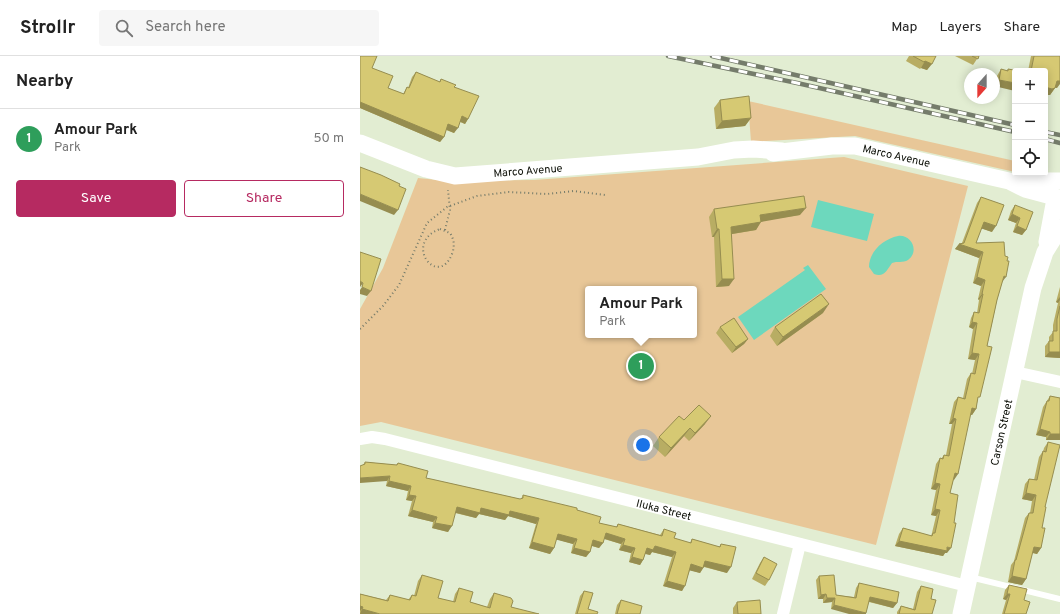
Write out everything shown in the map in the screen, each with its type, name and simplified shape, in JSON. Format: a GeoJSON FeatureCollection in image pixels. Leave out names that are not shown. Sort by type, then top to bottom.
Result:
{"type":"FeatureCollection","features":[{"type":"Feature","properties":{"kind":"street","name":"Marco Avenue"},"geometry":{"type":"LineString","coordinates":[[360,142],[426,169],[454,176],[701,157],[734,150],[753,149],[782,151],[832,146],[860,147],[1009,181],[1025,189],[1058,193]]}},
{"type":"Feature","properties":{"kind":"street","name":"Carson Street"},"geometry":{"type":"LineString","coordinates":[[961,614],[1033,288],[1045,252],[1058,193]]}},
{"type":"Feature","properties":{"kind":"street","name":"Carson Street"},"geometry":{"type":"LineString","coordinates":[[1045,252],[1060,228]]}},
{"type":"Feature","properties":{"kind":"street"},"geometry":{"type":"LineString","coordinates":[[1015,372],[1060,382]]}},
{"type":"Feature","properties":{"kind":"street","name":"Iluka Street"},"geometry":{"type":"LineString","coordinates":[[360,439],[372,437],[385,439],[800,544],[968,581]]}},
{"type":"Feature","properties":{"kind":"street"},"geometry":{"type":"LineString","coordinates":[[783,614],[800,544]]}},
{"type":"Feature","properties":{"kind":"lane"},"geometry":{"type":"LineString","coordinates":[[968,581],[1060,599]]}},
{"type":"Feature","properties":{"kind":"path"},"geometry":{"type":"LineString","coordinates":[[445,230],[450,215],[448,190]]}},
{"type":"Feature","properties":{"kind":"path"},"geometry":{"type":"LineString","coordinates":[[360,329],[383,306],[399,285],[427,223],[439,212],[450,206],[477,196],[509,192],[547,194],[574,191],[605,195]]}},
{"type":"Feature","properties":{"kind":"path"},"geometry":{"type":"LineString","coordinates":[[445,230],[450,233],[454,241],[451,256],[443,265],[435,267],[430,266],[424,259],[425,243],[431,234],[436,231],[445,230]]}},
{"type":"Feature","properties":{"kind":"shaded area"},"geometry":{"type":"Polygon","coordinates":[[[748,101],[1012,160],[1012,171],[855,136],[751,142],[748,101]]]}},
{"type":"Feature","properties":{"kind":"shaded area"},"geometry":{"type":"Polygon","coordinates":[[[844,157],[968,186],[876,545],[381,422],[360,426],[360,309],[383,268],[418,178],[448,181],[534,180],[844,157]]]}},
{"type":"Feature","properties":{"kind":"water"},"geometry":{"type":"Polygon","coordinates":[[[818,200],[874,214],[867,241],[811,227],[818,200]]]}},
{"type":"Feature","properties":{"kind":"water"},"geometry":{"type":"Polygon","coordinates":[[[898,236],[903,236],[910,240],[914,248],[912,256],[906,261],[892,263],[883,274],[874,274],[869,267],[871,256],[874,251],[882,243],[898,236]]]}},
{"type":"Feature","properties":{"kind":"water"},"geometry":{"type":"Polygon","coordinates":[[[808,265],[826,289],[754,340],[738,317],[805,270],[803,268],[808,265]]]}},
{"type":"Feature","properties":{"kind":"building"},"geometry":{"type":"Polygon","coordinates":[[[360,56],[377,56],[372,68],[393,76],[388,88],[404,94],[407,87],[409,88],[416,72],[440,82],[441,79],[456,85],[454,87],[479,96],[468,119],[462,116],[458,128],[448,124],[444,137],[360,102],[360,56]]]}},
{"type":"Feature","properties":{"kind":"building"},"geometry":{"type":"Polygon","coordinates":[[[913,56],[936,56],[932,64],[925,61],[924,62],[913,56]]]}},
{"type":"Feature","properties":{"kind":"building"},"geometry":{"type":"Polygon","coordinates":[[[972,56],[979,56],[978,59],[972,56]]]}},
{"type":"Feature","properties":{"kind":"building"},"geometry":{"type":"Polygon","coordinates":[[[1034,56],[1060,56],[1060,81],[1057,81],[1055,88],[1048,88],[1048,68],[1032,68],[1034,56]]]}},
{"type":"Feature","properties":{"kind":"building"},"geometry":{"type":"Polygon","coordinates":[[[1001,69],[1008,71],[1008,69],[1012,70],[1012,82],[1000,80],[1001,69]]]}},
{"type":"Feature","properties":{"kind":"building"},"geometry":{"type":"Polygon","coordinates":[[[749,96],[751,118],[722,121],[720,100],[749,96]]]}},
{"type":"Feature","properties":{"kind":"building"},"geometry":{"type":"Polygon","coordinates":[[[360,167],[400,184],[399,186],[406,189],[398,210],[360,194],[360,167]]]}},
{"type":"Feature","properties":{"kind":"building"},"geometry":{"type":"Polygon","coordinates":[[[804,196],[806,208],[760,215],[761,222],[731,227],[734,279],[722,279],[719,229],[717,229],[714,209],[804,196]]]}},
{"type":"Feature","properties":{"kind":"building"},"geometry":{"type":"Polygon","coordinates":[[[981,197],[1004,205],[996,226],[984,222],[976,243],[1004,242],[1005,256],[1008,257],[1007,261],[1009,261],[1006,277],[1004,276],[997,300],[987,346],[992,347],[980,397],[978,397],[976,409],[972,408],[958,474],[955,473],[950,493],[958,495],[954,523],[956,523],[951,548],[947,547],[947,551],[899,541],[903,528],[932,536],[933,533],[935,533],[940,510],[935,509],[940,484],[935,483],[940,458],[943,459],[944,455],[949,456],[956,419],[953,418],[958,397],[965,399],[971,373],[975,374],[979,354],[972,353],[977,323],[972,322],[974,312],[979,313],[983,294],[985,280],[977,277],[983,252],[959,244],[964,243],[981,197]]]}},
{"type":"Feature","properties":{"kind":"building"},"geometry":{"type":"Polygon","coordinates":[[[1015,205],[1033,212],[1026,230],[1017,226],[1020,218],[1012,214],[1015,205]]]}},
{"type":"Feature","properties":{"kind":"building"},"geometry":{"type":"Polygon","coordinates":[[[360,252],[381,259],[371,291],[362,287],[363,283],[360,281],[360,252]]]}},
{"type":"Feature","properties":{"kind":"building"},"geometry":{"type":"Polygon","coordinates":[[[821,294],[829,304],[783,337],[775,327],[821,294]]]}},
{"type":"Feature","properties":{"kind":"building"},"geometry":{"type":"Polygon","coordinates":[[[1060,306],[1060,352],[1049,352],[1049,341],[1053,341],[1053,331],[1057,331],[1057,319],[1060,306]]]}},
{"type":"Feature","properties":{"kind":"building"},"geometry":{"type":"Polygon","coordinates":[[[734,318],[748,339],[736,347],[720,327],[734,318]]]}},
{"type":"Feature","properties":{"kind":"building"},"geometry":{"type":"Polygon","coordinates":[[[1050,396],[1060,398],[1060,434],[1050,434],[1050,432],[1040,429],[1047,401],[1049,401],[1050,396]]]}},
{"type":"Feature","properties":{"kind":"building"},"geometry":{"type":"Polygon","coordinates":[[[699,405],[711,416],[695,433],[690,428],[671,448],[659,437],[679,416],[684,420],[699,405]]]}},
{"type":"Feature","properties":{"kind":"building"},"geometry":{"type":"Polygon","coordinates":[[[1048,442],[1060,445],[1045,507],[1042,528],[1045,528],[1041,548],[1034,547],[1026,579],[1012,576],[1015,560],[1029,513],[1033,513],[1036,495],[1026,493],[1029,479],[1037,480],[1043,451],[1046,452],[1048,442]]]}},
{"type":"Feature","properties":{"kind":"building"},"geometry":{"type":"Polygon","coordinates":[[[365,462],[397,465],[398,463],[428,471],[426,478],[520,499],[523,498],[523,495],[577,508],[577,510],[601,517],[599,523],[617,527],[618,524],[662,536],[664,529],[676,533],[674,538],[691,543],[692,539],[720,547],[721,544],[736,547],[731,567],[705,561],[703,568],[691,564],[685,586],[667,581],[676,552],[655,546],[653,550],[647,548],[643,560],[632,557],[635,548],[623,545],[625,539],[606,533],[603,543],[593,540],[590,552],[574,548],[577,539],[558,534],[554,548],[532,542],[539,518],[510,511],[509,515],[481,508],[480,513],[457,507],[452,526],[435,523],[437,517],[412,510],[416,496],[409,495],[411,486],[389,481],[390,476],[360,478],[360,466],[365,464],[365,462]]]}},
{"type":"Feature","properties":{"kind":"building"},"geometry":{"type":"Polygon","coordinates":[[[764,557],[777,564],[769,580],[756,573],[764,557]]]}},
{"type":"Feature","properties":{"kind":"building"},"geometry":{"type":"Polygon","coordinates":[[[422,575],[443,581],[438,598],[455,602],[459,588],[473,592],[470,602],[490,608],[494,593],[511,598],[513,601],[511,607],[539,614],[380,614],[362,609],[363,607],[360,606],[360,594],[388,601],[390,595],[410,600],[412,595],[416,596],[422,575]]]}},
{"type":"Feature","properties":{"kind":"building"},"geometry":{"type":"Polygon","coordinates":[[[834,575],[836,595],[856,598],[859,583],[899,592],[897,603],[870,597],[866,613],[834,605],[835,598],[827,598],[826,594],[821,595],[819,576],[834,575]]]}},
{"type":"Feature","properties":{"kind":"building"},"geometry":{"type":"Polygon","coordinates":[[[1009,585],[1027,589],[1024,600],[1030,602],[1026,614],[1004,614],[1010,594],[1007,594],[1009,585]]]}},
{"type":"Feature","properties":{"kind":"building"},"geometry":{"type":"Polygon","coordinates":[[[921,586],[933,589],[931,599],[936,600],[932,614],[899,614],[901,606],[915,610],[921,586]]]}},
{"type":"Feature","properties":{"kind":"building"},"geometry":{"type":"Polygon","coordinates":[[[584,591],[593,593],[588,609],[598,612],[597,614],[577,614],[584,591]]]}},
{"type":"Feature","properties":{"kind":"building"},"geometry":{"type":"Polygon","coordinates":[[[621,600],[642,606],[640,614],[617,614],[621,600]]]}},
{"type":"Feature","properties":{"kind":"building"},"geometry":{"type":"Polygon","coordinates":[[[760,600],[761,614],[738,614],[737,602],[760,600]]]}},
{"type":"Feature","properties":{"kind":"railway"},"geometry":{"type":"LineString","coordinates":[[668,56],[797,83],[1012,131]]}},
{"type":"Feature","properties":{"kind":"railway"},"geometry":{"type":"LineString","coordinates":[[712,56],[1012,124]]}},
{"type":"Feature","properties":{"kind":"railway"},"geometry":{"type":"LineString","coordinates":[[1048,133],[1060,135]]}},
{"type":"Feature","properties":{"kind":"railway"},"geometry":{"type":"LineString","coordinates":[[1048,140],[1060,143]]}},
{"type":"Feature","properties":{"kind":"place","name":"Amour Park"},"geometry":{"type":"Point","coordinates":[641,366]}}]}
